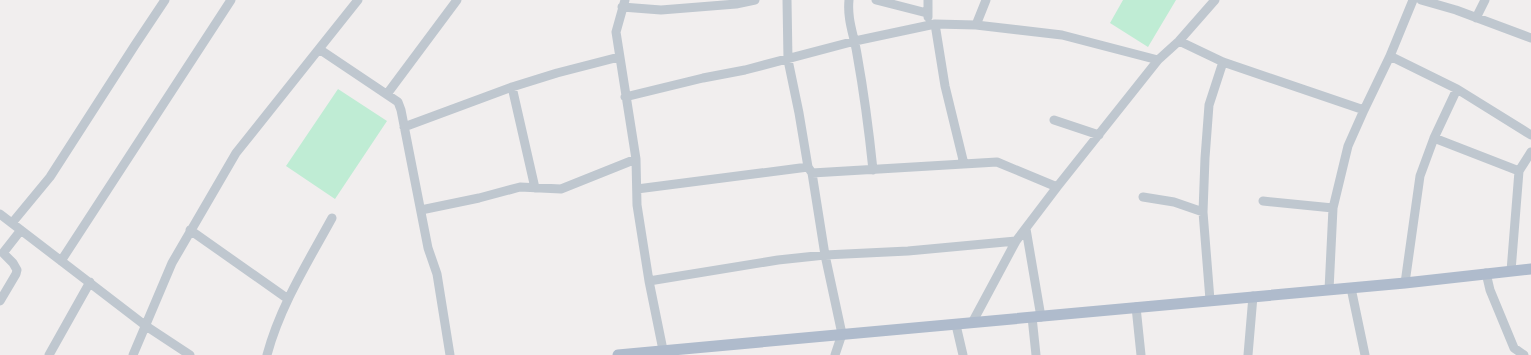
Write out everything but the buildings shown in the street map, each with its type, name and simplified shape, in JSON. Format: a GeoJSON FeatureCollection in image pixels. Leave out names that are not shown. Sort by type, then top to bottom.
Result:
{"type":"FeatureCollection","features":[{"type":"Feature","properties":{"kind":"main road"},"geometry":{"type":"LineString","coordinates":[[622,355],[663,350],[956,325],[1210,300],[1405,283],[1531,269]]}},
{"type":"Feature","properties":{"kind":"street"},"geometry":{"type":"LineString","coordinates":[[12,223],[50,177],[134,45],[165,0]]}},
{"type":"Feature","properties":{"kind":"street"},"geometry":{"type":"LineString","coordinates":[[61,260],[231,0]]}},
{"type":"Feature","properties":{"kind":"street"},"geometry":{"type":"LineString","coordinates":[[133,355],[172,263],[236,153],[358,0]]}},
{"type":"Feature","properties":{"kind":"street"},"geometry":{"type":"LineString","coordinates":[[387,94],[457,0]]}},
{"type":"Feature","properties":{"kind":"street"},"geometry":{"type":"LineString","coordinates":[[663,350],[649,281],[637,204],[638,189],[636,159],[625,98],[616,32],[623,4],[661,10],[736,4],[755,0]]}},
{"type":"Feature","properties":{"kind":"street"},"geometry":{"type":"LineString","coordinates":[[787,0],[788,60],[800,113],[825,255],[842,334],[835,355]]}},
{"type":"Feature","properties":{"kind":"street"},"geometry":{"type":"LineString","coordinates":[[849,0],[849,21],[855,41],[866,108],[873,170]]}},
{"type":"Feature","properties":{"kind":"street"},"geometry":{"type":"LineString","coordinates":[[876,0],[927,12]]}},
{"type":"Feature","properties":{"kind":"street"},"geometry":{"type":"LineString","coordinates":[[928,0],[927,12],[932,24],[964,164]]}},
{"type":"Feature","properties":{"kind":"street"},"geometry":{"type":"LineString","coordinates":[[976,25],[986,0]]}},
{"type":"Feature","properties":{"kind":"street"},"geometry":{"type":"LineString","coordinates":[[972,323],[1016,241],[1158,60],[1179,41],[1215,0]]}},
{"type":"Feature","properties":{"kind":"street"},"geometry":{"type":"LineString","coordinates":[[1329,290],[1333,208],[1348,146],[1390,56],[1413,0]]}},
{"type":"Feature","properties":{"kind":"street"},"geometry":{"type":"LineString","coordinates":[[1422,0],[1531,38]]}},
{"type":"Feature","properties":{"kind":"street"},"geometry":{"type":"LineString","coordinates":[[1476,18],[1485,0]]}},
{"type":"Feature","properties":{"kind":"street"},"geometry":{"type":"LineString","coordinates":[[625,98],[703,78],[788,60],[855,41],[932,24],[976,25],[1062,35],[1158,60]]}},
{"type":"Feature","properties":{"kind":"street"},"geometry":{"type":"LineString","coordinates":[[1179,41],[1223,62],[1364,110]]}},
{"type":"Feature","properties":{"kind":"street"},"geometry":{"type":"LineString","coordinates":[[319,49],[398,102],[428,248],[437,274],[450,355]]}},
{"type":"Feature","properties":{"kind":"street"},"geometry":{"type":"LineString","coordinates":[[1390,56],[1457,90],[1531,135]]}},
{"type":"Feature","properties":{"kind":"street"},"geometry":{"type":"LineString","coordinates":[[404,127],[512,87],[556,73],[619,57]]}},
{"type":"Feature","properties":{"kind":"street"},"geometry":{"type":"LineString","coordinates":[[1210,300],[1203,212],[1209,105],[1223,62]]}},
{"type":"Feature","properties":{"kind":"street"},"geometry":{"type":"LineString","coordinates":[[512,87],[535,188]]}},
{"type":"Feature","properties":{"kind":"street"},"geometry":{"type":"LineString","coordinates":[[1405,283],[1420,176],[1434,138],[1457,90]]}},
{"type":"Feature","properties":{"kind":"street"},"geometry":{"type":"LineString","coordinates":[[1054,120],[1099,135]]}},
{"type":"Feature","properties":{"kind":"street"},"geometry":{"type":"LineString","coordinates":[[1434,138],[1519,171]]}},
{"type":"Feature","properties":{"kind":"street"},"geometry":{"type":"LineString","coordinates":[[1512,271],[1519,171],[1531,152]]}},
{"type":"Feature","properties":{"kind":"street"},"geometry":{"type":"LineString","coordinates":[[421,210],[479,198],[520,187],[561,190],[636,159]]}},
{"type":"Feature","properties":{"kind":"street"},"geometry":{"type":"LineString","coordinates":[[638,189],[810,170],[873,170],[997,162],[1057,187]]}},
{"type":"Feature","properties":{"kind":"street"},"geometry":{"type":"LineString","coordinates":[[1143,197],[1174,202],[1203,212]]}},
{"type":"Feature","properties":{"kind":"street"},"geometry":{"type":"LineString","coordinates":[[1263,201],[1333,208]]}},
{"type":"Feature","properties":{"kind":"street"},"geometry":{"type":"LineString","coordinates":[[0,214],[146,326],[190,355]]}},
{"type":"Feature","properties":{"kind":"street"},"geometry":{"type":"LineString","coordinates":[[267,355],[272,338],[288,299],[332,218]]}},
{"type":"Feature","properties":{"kind":"street"},"geometry":{"type":"LineString","coordinates":[[1026,229],[1036,317],[1036,355]]}},
{"type":"Feature","properties":{"kind":"street"},"geometry":{"type":"LineString","coordinates":[[0,301],[17,270],[13,263],[1,252],[21,230]]}},
{"type":"Feature","properties":{"kind":"street"},"geometry":{"type":"LineString","coordinates":[[190,230],[288,299]]}},
{"type":"Feature","properties":{"kind":"street"},"geometry":{"type":"LineString","coordinates":[[649,281],[778,260],[825,255],[908,251],[1016,241]]}},
{"type":"Feature","properties":{"kind":"street"},"geometry":{"type":"LineString","coordinates":[[1486,273],[1490,290],[1514,348],[1524,355]]}},
{"type":"Feature","properties":{"kind":"street"},"geometry":{"type":"LineString","coordinates":[[49,355],[90,282]]}},
{"type":"Feature","properties":{"kind":"street"},"geometry":{"type":"LineString","coordinates":[[1351,288],[1365,355]]}},
{"type":"Feature","properties":{"kind":"street"},"geometry":{"type":"LineString","coordinates":[[1248,355],[1254,296]]}},
{"type":"Feature","properties":{"kind":"street"},"geometry":{"type":"LineString","coordinates":[[1136,307],[1141,355]]}},
{"type":"Feature","properties":{"kind":"street"},"geometry":{"type":"LineString","coordinates":[[956,325],[963,355]]}},
{"type":"Feature","properties":{"kind":"green space"},"geometry":{"type":"Polygon","coordinates":[[[1123,0],[1176,0],[1148,47],[1110,23],[1123,0]]]}},
{"type":"Feature","properties":{"kind":"green space"},"geometry":{"type":"Polygon","coordinates":[[[338,89],[387,121],[335,199],[286,166],[338,89]]]}}]}
